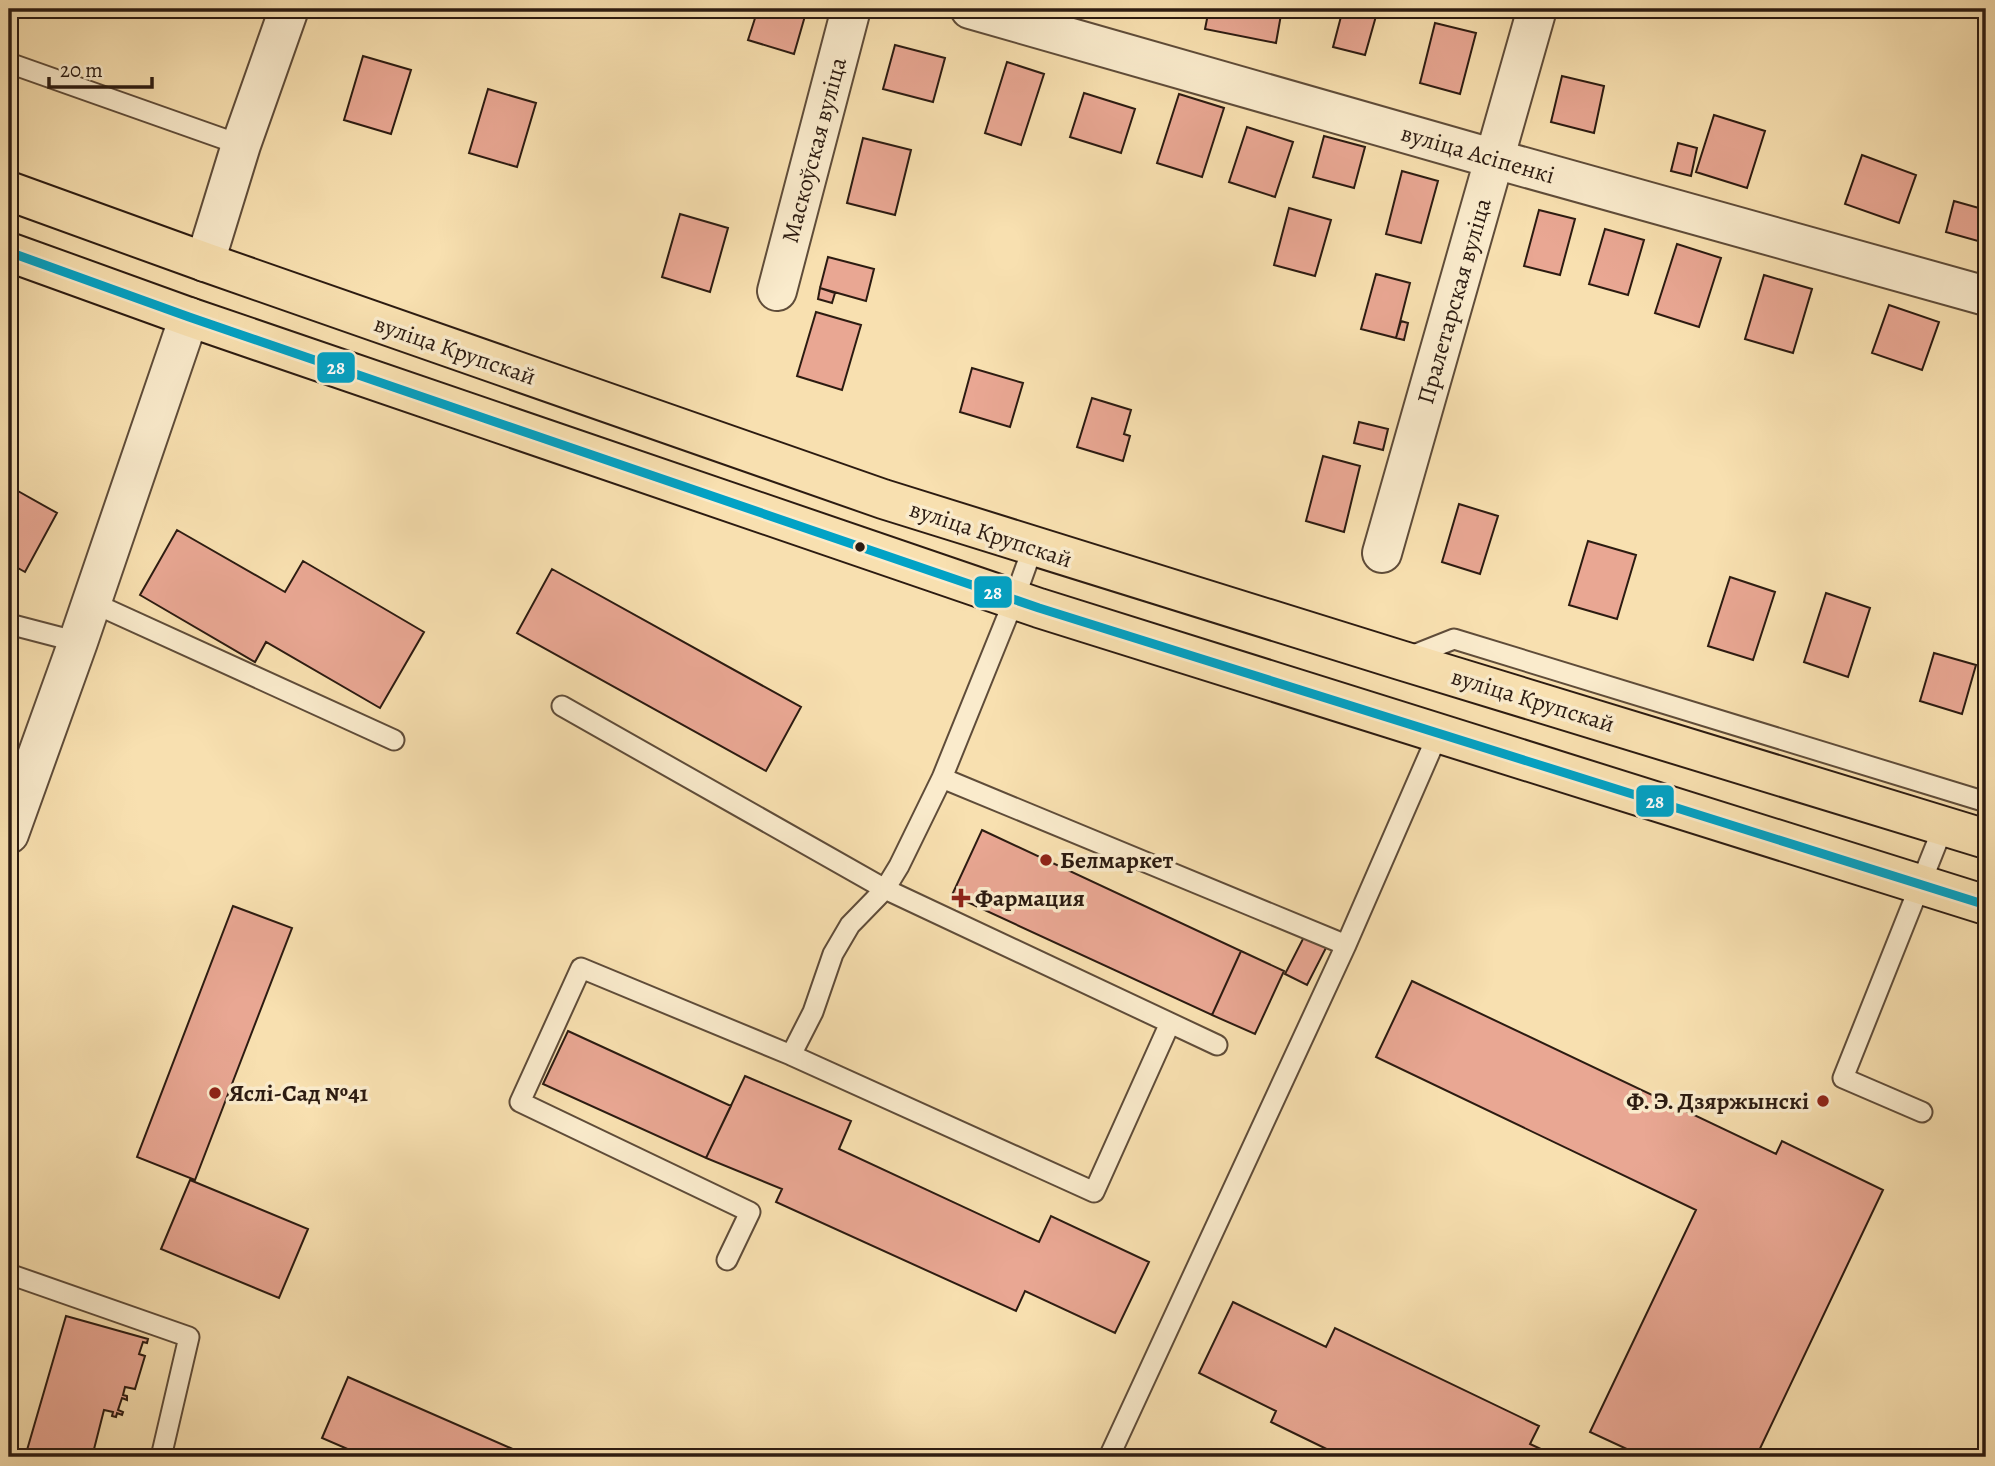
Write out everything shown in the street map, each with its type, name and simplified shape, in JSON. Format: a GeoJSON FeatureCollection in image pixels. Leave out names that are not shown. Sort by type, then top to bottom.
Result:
{"type":"FeatureCollection","features":[{"type":"Feature","properties":{"kind":"main road","name":"вуліца Крупскай"},"geometry":{"type":"LineString","coordinates":[[9,191],[883,499],[1986,839]]}},
{"type":"Feature","properties":{"kind":"main road"},"geometry":{"type":"LineString","coordinates":[[9,252],[190,317],[1014,600],[1986,905]]}},
{"type":"Feature","properties":{"kind":"street"},"geometry":{"type":"LineString","coordinates":[[205,262],[241,145],[289,9]]}},
{"type":"Feature","properties":{"kind":"street","name":"Маскоўская вуліца"},"geometry":{"type":"LineString","coordinates":[[777,290],[851,9]]}},
{"type":"Feature","properties":{"kind":"street","name":"вуліца Асіпенкі"},"geometry":{"type":"LineString","coordinates":[[970,9],[1986,296]]}},
{"type":"Feature","properties":{"kind":"street","name":"Пралетарская вуліца"},"geometry":{"type":"LineString","coordinates":[[1382,553],[1537,9]]}},
{"type":"Feature","properties":{"kind":"street"},"geometry":{"type":"LineString","coordinates":[[9,834],[190,317]]}},
{"type":"Feature","properties":{"kind":"lane"},"geometry":{"type":"LineString","coordinates":[[9,63],[241,145]]}},
{"type":"Feature","properties":{"kind":"lane"},"geometry":{"type":"LineString","coordinates":[[791,1055],[813,1012],[833,954],[850,925],[885,889],[942,778],[1033,547]]}},
{"type":"Feature","properties":{"kind":"lane"},"geometry":{"type":"LineString","coordinates":[[90,602],[394,740]]}},
{"type":"Feature","properties":{"kind":"lane"},"geometry":{"type":"LineString","coordinates":[[9,624],[78,642]]}},
{"type":"Feature","properties":{"kind":"lane"},"geometry":{"type":"LineString","coordinates":[[1400,660],[1454,639],[1986,802]]}},
{"type":"Feature","properties":{"kind":"lane"},"geometry":{"type":"LineString","coordinates":[[562,706],[885,889],[1217,1045]]}},
{"type":"Feature","properties":{"kind":"lane"},"geometry":{"type":"LineString","coordinates":[[1109,1457],[1346,945],[1438,734]]}},
{"type":"Feature","properties":{"kind":"lane"},"geometry":{"type":"LineString","coordinates":[[942,778],[1346,945]]}},
{"type":"Feature","properties":{"kind":"lane"},"geometry":{"type":"LineString","coordinates":[[1922,1112],[1843,1078],[1944,825]]}},
{"type":"Feature","properties":{"kind":"lane"},"geometry":{"type":"LineString","coordinates":[[727,1260],[750,1212],[520,1102],[581,968],[791,1055],[1094,1192],[1170,1023]]}},
{"type":"Feature","properties":{"kind":"lane"},"geometry":{"type":"LineString","coordinates":[[9,1274],[189,1337],[161,1457]]}},
{"type":"Feature","properties":{"kind":"building"},"geometry":{"type":"Polygon","coordinates":[[[758,9],[807,9],[794,54],[748,40],[758,9]]]}},
{"type":"Feature","properties":{"kind":"building"},"geometry":{"type":"Polygon","coordinates":[[[1209,9],[1282,9],[1276,43],[1205,29],[1209,9]]]}},
{"type":"Feature","properties":{"kind":"building"},"geometry":{"type":"Polygon","coordinates":[[[1343,9],[1378,9],[1365,55],[1333,47],[1343,9]]]}},
{"type":"Feature","properties":{"kind":"building"},"geometry":{"type":"Polygon","coordinates":[[[1435,23],[1476,33],[1460,94],[1420,83],[1435,23]]]}},
{"type":"Feature","properties":{"kind":"building"},"geometry":{"type":"Polygon","coordinates":[[[895,45],[945,58],[933,102],[883,89],[895,45]]]}},
{"type":"Feature","properties":{"kind":"building"},"geometry":{"type":"Polygon","coordinates":[[[363,56],[411,70],[391,134],[344,120],[363,56]]]}},
{"type":"Feature","properties":{"kind":"building"},"geometry":{"type":"Polygon","coordinates":[[[1007,62],[1044,74],[1021,145],[985,133],[1007,62]]]}},
{"type":"Feature","properties":{"kind":"building"},"geometry":{"type":"Polygon","coordinates":[[[1562,76],[1604,86],[1594,133],[1551,122],[1562,76]]]}},
{"type":"Feature","properties":{"kind":"building"},"geometry":{"type":"Polygon","coordinates":[[[488,89],[536,103],[517,167],[469,153],[488,89]]]}},
{"type":"Feature","properties":{"kind":"building"},"geometry":{"type":"Polygon","coordinates":[[[1084,93],[1135,109],[1121,153],[1070,137],[1084,93]]]}},
{"type":"Feature","properties":{"kind":"building"},"geometry":{"type":"Polygon","coordinates":[[[1179,94],[1224,108],[1202,177],[1157,163],[1179,94]]]}},
{"type":"Feature","properties":{"kind":"building"},"geometry":{"type":"Polygon","coordinates":[[[1714,115],[1765,131],[1747,188],[1696,172],[1714,115]]]}},
{"type":"Feature","properties":{"kind":"building"},"geometry":{"type":"Polygon","coordinates":[[[1247,127],[1293,142],[1275,197],[1229,182],[1247,127]]]}},
{"type":"Feature","properties":{"kind":"building"},"geometry":{"type":"Polygon","coordinates":[[[1324,136],[1365,147],[1354,188],[1313,177],[1324,136]]]}},
{"type":"Feature","properties":{"kind":"building"},"geometry":{"type":"Polygon","coordinates":[[[863,138],[911,150],[895,215],[847,203],[863,138]]]}},
{"type":"Feature","properties":{"kind":"building"},"geometry":{"type":"Polygon","coordinates":[[[1678,143],[1697,148],[1691,176],[1671,171],[1678,143]]]}},
{"type":"Feature","properties":{"kind":"building"},"geometry":{"type":"Polygon","coordinates":[[[1862,155],[1916,175],[1899,223],[1845,204],[1862,155]]]}},
{"type":"Feature","properties":{"kind":"building"},"geometry":{"type":"Polygon","coordinates":[[[1402,171],[1438,181],[1421,243],[1386,234],[1402,171]]]}},
{"type":"Feature","properties":{"kind":"building"},"geometry":{"type":"Polygon","coordinates":[[[1954,201],[1986,210],[1985,243],[1946,232],[1954,201]]]}},
{"type":"Feature","properties":{"kind":"building"},"geometry":{"type":"Polygon","coordinates":[[[1289,208],[1331,220],[1315,276],[1274,265],[1289,208]]]}},
{"type":"Feature","properties":{"kind":"building"},"geometry":{"type":"Polygon","coordinates":[[[1539,210],[1575,219],[1560,275],[1524,266],[1539,210]]]}},
{"type":"Feature","properties":{"kind":"building"},"geometry":{"type":"Polygon","coordinates":[[[680,214],[728,228],[710,292],[662,277],[680,214]]]}},
{"type":"Feature","properties":{"kind":"building"},"geometry":{"type":"Polygon","coordinates":[[[1605,229],[1644,240],[1628,295],[1589,284],[1605,229]]]}},
{"type":"Feature","properties":{"kind":"building"},"geometry":{"type":"Polygon","coordinates":[[[1677,244],[1721,258],[1699,327],[1655,313],[1677,244]]]}},
{"type":"Feature","properties":{"kind":"building"},"geometry":{"type":"Polygon","coordinates":[[[828,257],[874,269],[866,301],[820,288],[828,257]]]}},
{"type":"Feature","properties":{"kind":"building"},"geometry":{"type":"Polygon","coordinates":[[[1376,274],[1410,283],[1396,338],[1361,329],[1376,274]]]}},
{"type":"Feature","properties":{"kind":"building"},"geometry":{"type":"Polygon","coordinates":[[[1764,275],[1812,289],[1793,353],[1745,339],[1764,275]]]}},
{"type":"Feature","properties":{"kind":"building"},"geometry":{"type":"Polygon","coordinates":[[[820,288],[835,293],[832,303],[818,299],[820,288]]]}},
{"type":"Feature","properties":{"kind":"building"},"geometry":{"type":"Polygon","coordinates":[[[1889,305],[1939,322],[1922,370],[1872,353],[1889,305]]]}},
{"type":"Feature","properties":{"kind":"building"},"geometry":{"type":"Polygon","coordinates":[[[816,312],[861,325],[842,390],[797,376],[816,312]]]}},
{"type":"Feature","properties":{"kind":"building"},"geometry":{"type":"Polygon","coordinates":[[[1401,321],[1408,323],[1404,340],[1396,338],[1401,321]]]}},
{"type":"Feature","properties":{"kind":"building"},"geometry":{"type":"Polygon","coordinates":[[[972,368],[1023,383],[1010,427],[960,412],[972,368]]]}},
{"type":"Feature","properties":{"kind":"building"},"geometry":{"type":"Polygon","coordinates":[[[1092,398],[1131,410],[1124,434],[1130,436],[1123,461],[1077,447],[1092,398]]]}},
{"type":"Feature","properties":{"kind":"building"},"geometry":{"type":"Polygon","coordinates":[[[1359,422],[1388,429],[1383,450],[1354,443],[1359,422]]]}},
{"type":"Feature","properties":{"kind":"building"},"geometry":{"type":"Polygon","coordinates":[[[1323,456],[1360,466],[1344,532],[1306,521],[1323,456]]]}},
{"type":"Feature","properties":{"kind":"building"},"geometry":{"type":"Polygon","coordinates":[[[9,486],[57,513],[25,572],[9,563],[9,486]]]}},
{"type":"Feature","properties":{"kind":"building"},"geometry":{"type":"Polygon","coordinates":[[[1459,504],[1498,516],[1480,574],[1442,562],[1459,504]]]}},
{"type":"Feature","properties":{"kind":"building"},"geometry":{"type":"Polygon","coordinates":[[[177,530],[285,592],[303,561],[424,632],[380,708],[266,642],[255,662],[140,595],[177,530]]]}},
{"type":"Feature","properties":{"kind":"building"},"geometry":{"type":"Polygon","coordinates":[[[1588,541],[1636,555],[1617,619],[1569,605],[1588,541]]]}},
{"type":"Feature","properties":{"kind":"building"},"geometry":{"type":"Polygon","coordinates":[[[552,569],[801,707],[766,771],[517,633],[552,569]]]}},
{"type":"Feature","properties":{"kind":"building"},"geometry":{"type":"Polygon","coordinates":[[[1730,577],[1775,592],[1753,660],[1708,646],[1730,577]]]}},
{"type":"Feature","properties":{"kind":"building"},"geometry":{"type":"Polygon","coordinates":[[[1826,593],[1870,608],[1848,677],[1804,662],[1826,593]]]}},
{"type":"Feature","properties":{"kind":"building"},"geometry":{"type":"Polygon","coordinates":[[[1934,653],[1976,665],[1962,714],[1920,701],[1934,653]]]}},
{"type":"Feature","properties":{"kind":"building"},"geometry":{"type":"Polygon","coordinates":[[[982,830],[1241,951],[1212,1015],[952,895],[982,830]]]}},
{"type":"Feature","properties":{"kind":"building"},"geometry":{"type":"Polygon","coordinates":[[[233,906],[292,928],[195,1180],[137,1157],[233,906]]]}},
{"type":"Feature","properties":{"kind":"building"},"geometry":{"type":"Polygon","coordinates":[[[1306,933],[1328,944],[1307,985],[1285,974],[1306,933]]]}},
{"type":"Feature","properties":{"kind":"building"},"geometry":{"type":"Polygon","coordinates":[[[1241,951],[1284,971],[1255,1034],[1212,1015],[1241,951]]]}},
{"type":"Feature","properties":{"kind":"building"},"geometry":{"type":"Polygon","coordinates":[[[1412,981],[1776,1154],[1782,1141],[1883,1190],[1756,1457],[1644,1457],[1590,1432],[1696,1210],[1376,1057],[1412,981]]]}},
{"type":"Feature","properties":{"kind":"building"},"geometry":{"type":"Polygon","coordinates":[[[568,1031],[731,1106],[706,1158],[543,1084],[568,1031]]]}},
{"type":"Feature","properties":{"kind":"building"},"geometry":{"type":"Polygon","coordinates":[[[745,1076],[851,1121],[839,1149],[1039,1242],[1051,1216],[1149,1262],[1115,1333],[1025,1291],[1016,1311],[776,1202],[782,1189],[706,1158],[745,1076]]]}},
{"type":"Feature","properties":{"kind":"building"},"geometry":{"type":"Polygon","coordinates":[[[190,1180],[308,1229],[279,1298],[161,1249],[190,1180]]]}},
{"type":"Feature","properties":{"kind":"building"},"geometry":{"type":"Polygon","coordinates":[[[1233,1302],[1326,1347],[1335,1328],[1539,1426],[1530,1444],[1558,1457],[1343,1457],[1271,1422],[1276,1411],[1199,1373],[1233,1302]]]}},
{"type":"Feature","properties":{"kind":"building"},"geometry":{"type":"Polygon","coordinates":[[[66,1316],[148,1339],[147,1343],[143,1342],[139,1354],[145,1356],[135,1389],[125,1387],[123,1395],[127,1396],[127,1400],[122,1398],[118,1410],[123,1412],[122,1415],[117,1413],[116,1417],[112,1416],[113,1412],[104,1410],[92,1457],[25,1457],[66,1316]]]}},
{"type":"Feature","properties":{"kind":"building"},"geometry":{"type":"Polygon","coordinates":[[[348,1377],[515,1450],[512,1457],[366,1457],[322,1438],[348,1377]]]}},
{"type":"Feature","properties":{"kind":"transit line","name":"28"},"geometry":{"type":"LineString","coordinates":[[9,252],[189,317],[1039,608],[1986,905]]}},
{"type":"Feature","properties":{"kind":"place","name":"Белмаркет"},"geometry":{"type":"Point","coordinates":[1046,860]}},
{"type":"Feature","properties":{"kind":"place","name":"Фармация"},"geometry":{"type":"Point","coordinates":[961,898]}},
{"type":"Feature","properties":{"kind":"place","name":"Яслі-Сад №41"},"geometry":{"type":"Point","coordinates":[215,1093]}},
{"type":"Feature","properties":{"kind":"place","name":"Ф. Э. Дзяржынскі"},"geometry":{"type":"Point","coordinates":[1823,1101]}}]}
